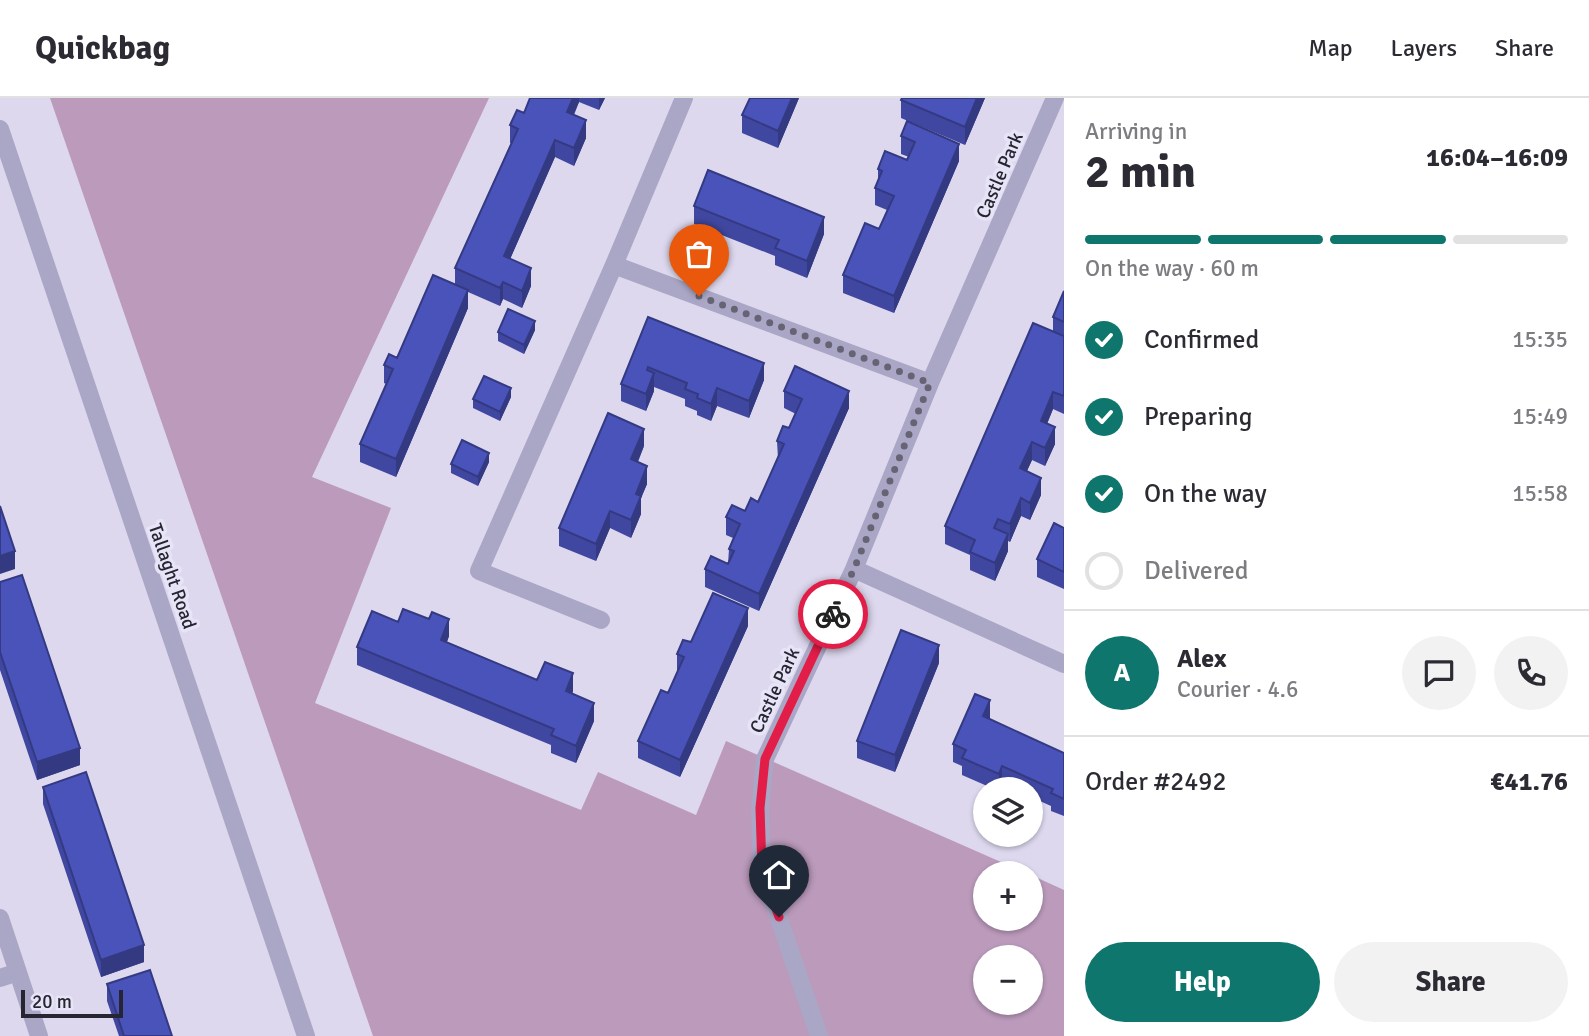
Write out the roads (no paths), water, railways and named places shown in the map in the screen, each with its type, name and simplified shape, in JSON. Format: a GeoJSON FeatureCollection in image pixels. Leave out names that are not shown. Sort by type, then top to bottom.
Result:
{"type":"FeatureCollection","features":[{"type":"Feature","properties":{"kind":"street"},"geometry":{"type":"LineString","coordinates":[[601,620],[478,571],[614,265],[684,98]]}},
{"type":"Feature","properties":{"kind":"street","name":"Castle Park"},"geometry":{"type":"LineString","coordinates":[[819,1036],[762,870],[760,808],[765,759],[854,569],[930,383],[1055,98]]}},
{"type":"Feature","properties":{"kind":"street","name":"Tallaght Road"},"geometry":{"type":"LineString","coordinates":[[0,129],[306,1036]]}},
{"type":"Feature","properties":{"kind":"street"},"geometry":{"type":"LineString","coordinates":[[614,265],[930,383]]}},
{"type":"Feature","properties":{"kind":"street"},"geometry":{"type":"LineString","coordinates":[[854,569],[1064,664]]}},
{"type":"Feature","properties":{"kind":"street"},"geometry":{"type":"LineString","coordinates":[[0,918],[38,1036]]}},
{"type":"Feature","properties":{"kind":"street"},"geometry":{"type":"LineString","coordinates":[[0,978],[18,972]]}}]}
